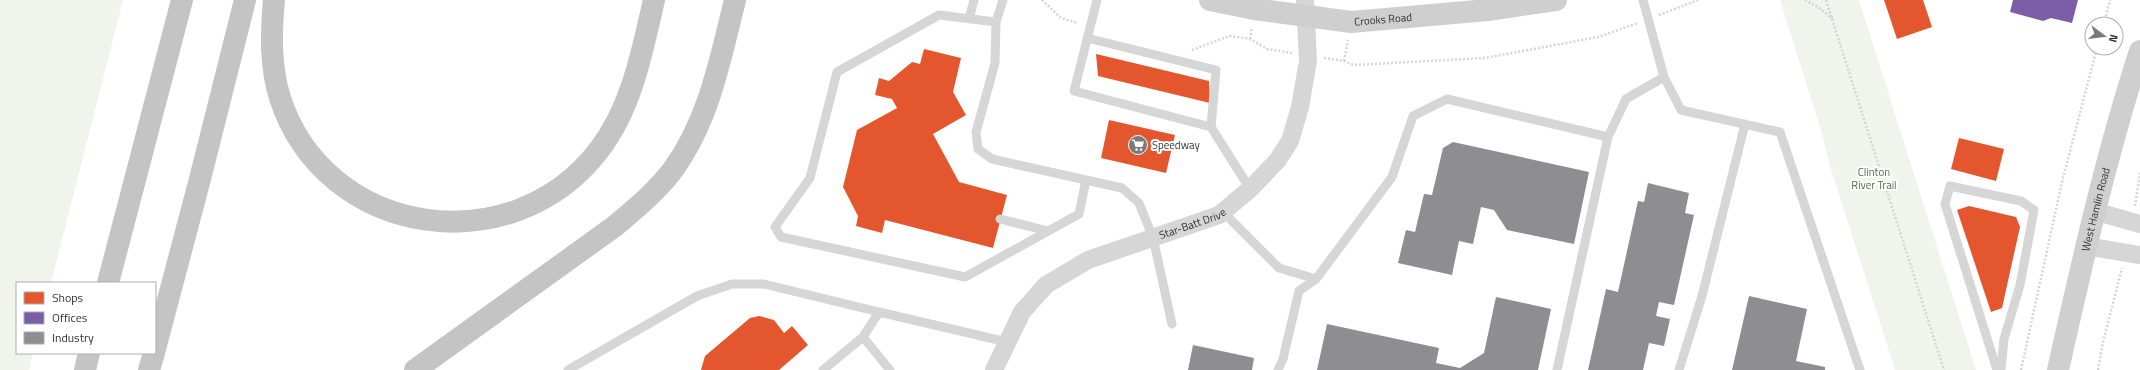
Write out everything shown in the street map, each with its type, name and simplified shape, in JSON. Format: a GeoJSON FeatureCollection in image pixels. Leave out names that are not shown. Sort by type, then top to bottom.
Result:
{"type":"FeatureCollection","features":[{"type":"Feature","properties":{"kind":"highway"},"geometry":{"type":"LineString","coordinates":[[108,282],[182,0]]}},
{"type":"Feature","properties":{"kind":"highway"},"geometry":{"type":"LineString","coordinates":[[156,345],[245,0]]}},
{"type":"Feature","properties":{"kind":"highway"},"geometry":{"type":"LineString","coordinates":[[274,0],[272,53],[277,84],[288,117],[311,153],[335,178],[372,203],[393,212],[413,218],[440,222],[462,223],[505,215],[547,197],[566,184],[598,150],[623,109],[633,84],[654,0]]}},
{"type":"Feature","properties":{"kind":"highway"},"geometry":{"type":"LineString","coordinates":[[415,370],[615,226],[640,206],[671,171],[699,125],[711,95],[735,0]]}},
{"type":"Feature","properties":{"kind":"highway"},"geometry":{"type":"LineString","coordinates":[[85,370],[89,354]]}},
{"type":"Feature","properties":{"kind":"highway"},"geometry":{"type":"LineString","coordinates":[[149,370],[154,354]]}},
{"type":"Feature","properties":{"kind":"main road","name":"Crooks Road"},"geometry":{"type":"LineString","coordinates":[[1210,0],[1254,9],[1306,8],[1351,22],[1489,5],[1556,0]]}},
{"type":"Feature","properties":{"kind":"main road","name":"West Hamlin Road"},"geometry":{"type":"LineString","coordinates":[[2058,370],[2108,156],[2140,51]]}},
{"type":"Feature","properties":{"kind":"street","name":"Star-Batt Drive"},"geometry":{"type":"LineString","coordinates":[[994,370],[1022,312],[1046,285],[1088,260],[1219,215],[1250,189],[1277,161],[1290,141],[1300,107],[1307,56],[1306,8]]}},
{"type":"Feature","properties":{"kind":"street"},"geometry":{"type":"LineString","coordinates":[[2094,211],[2136,223]]}},
{"type":"Feature","properties":{"kind":"street"},"geometry":{"type":"LineString","coordinates":[[2086,246],[2133,254]]}},
{"type":"Feature","properties":{"kind":"lane"},"geometry":{"type":"LineString","coordinates":[[969,19],[974,0]]}},
{"type":"Feature","properties":{"kind":"lane"},"geometry":{"type":"LineString","coordinates":[[1003,0],[996,22],[995,63],[976,132],[978,149],[992,159],[1122,188],[1139,202],[1153,238],[1172,324]]}},
{"type":"Feature","properties":{"kind":"lane"},"geometry":{"type":"LineString","coordinates":[[1097,0],[1074,91],[1211,127]]}},
{"type":"Feature","properties":{"kind":"lane"},"geometry":{"type":"LineString","coordinates":[[1643,0],[1664,77],[1681,110],[1780,132],[1860,370]]}},
{"type":"Feature","properties":{"kind":"lane"},"geometry":{"type":"LineString","coordinates":[[996,22],[939,15],[837,72],[810,178],[775,227],[781,237],[965,277],[1079,214],[1086,180]]}},
{"type":"Feature","properties":{"kind":"lane"},"geometry":{"type":"LineString","coordinates":[[1087,38],[1216,70],[1211,127],[1250,189]]}},
{"type":"Feature","properties":{"kind":"lane"},"geometry":{"type":"LineString","coordinates":[[1557,370],[1608,137],[1626,99],[1664,77]]}},
{"type":"Feature","properties":{"kind":"lane"},"geometry":{"type":"LineString","coordinates":[[1278,370],[1283,359],[1299,291],[1316,279],[1392,177],[1413,116],[1446,99],[1608,137]]}},
{"type":"Feature","properties":{"kind":"lane"},"geometry":{"type":"LineString","coordinates":[[1679,370],[1702,296],[1745,124]]}},
{"type":"Feature","properties":{"kind":"lane"},"geometry":{"type":"LineString","coordinates":[[1997,370],[1946,204],[1950,186],[2021,201],[2034,210],[2020,285],[2004,339],[2001,370]]}},
{"type":"Feature","properties":{"kind":"lane"},"geometry":{"type":"LineString","coordinates":[[1223,212],[1279,268],[1316,279]]}},
{"type":"Feature","properties":{"kind":"lane"},"geometry":{"type":"LineString","coordinates":[[1000,219],[1048,231]]}},
{"type":"Feature","properties":{"kind":"lane"},"geometry":{"type":"LineString","coordinates":[[568,370],[697,296],[732,284],[764,284],[1007,342]]}},
{"type":"Feature","properties":{"kind":"lane"},"geometry":{"type":"LineString","coordinates":[[823,370],[863,337],[879,312]]}},
{"type":"Feature","properties":{"kind":"lane"},"geometry":{"type":"LineString","coordinates":[[863,337],[890,370]]}},
{"type":"Feature","properties":{"kind":"path"},"geometry":{"type":"LineString","coordinates":[[1042,0],[1061,18],[1090,26]]}},
{"type":"Feature","properties":{"kind":"path"},"geometry":{"type":"LineString","coordinates":[[1191,50],[1229,36],[1250,39],[1267,49],[1344,61],[1354,65],[1485,58],[1598,37],[1648,20],[1698,0]]}},
{"type":"Feature","properties":{"kind":"path"},"geometry":{"type":"LineString","coordinates":[[1805,0],[1818,7],[1834,20]]}},
{"type":"Feature","properties":{"kind":"path"},"geometry":{"type":"LineString","coordinates":[[1826,0],[1834,20],[1944,370]]}},
{"type":"Feature","properties":{"kind":"path"},"geometry":{"type":"LineString","coordinates":[[2106,16],[2110,0]]}},
{"type":"Feature","properties":{"kind":"path"},"geometry":{"type":"LineString","coordinates":[[2021,370],[2062,182],[2096,56]]}},
{"type":"Feature","properties":{"kind":"path"},"geometry":{"type":"LineString","coordinates":[[2136,223],[2140,173]]}},
{"type":"Feature","properties":{"kind":"path"},"geometry":{"type":"LineString","coordinates":[[2098,370],[2104,342],[2133,254]]}},
{"type":"Feature","properties":{"kind":"green space"},"geometry":{"type":"Polygon","coordinates":[[[0,0],[123,0],[51,282],[16,282],[16,354],[33,354],[29,370],[0,370],[0,0]]]}},
{"type":"Feature","properties":{"kind":"green space","name":"Clinton River Trail"},"geometry":{"type":"Polygon","coordinates":[[[1780,0],[1859,0],[1976,370],[1895,370],[1830,166],[1823,137],[1780,0]]]}},
{"type":"Feature","properties":{"kind":"building: Shops"},"geometry":{"type":"Polygon","coordinates":[[[1884,0],[1923,0],[1932,27],[1897,39],[1884,0]]]}},
{"type":"Feature","properties":{"kind":"building: Shops"},"geometry":{"type":"Polygon","coordinates":[[[924,49],[961,58],[953,92],[966,115],[933,134],[959,182],[1007,195],[993,248],[885,220],[882,233],[856,226],[858,216],[843,187],[857,130],[897,108],[892,99],[875,95],[879,78],[889,81],[912,62],[920,64],[924,49]]]}},
{"type":"Feature","properties":{"kind":"building: Shops"},"geometry":{"type":"Polygon","coordinates":[[[1096,54],[1209,81],[1210,103],[1098,76],[1096,54]]]}},
{"type":"Feature","properties":{"kind":"building: Shops"},"geometry":{"type":"Polygon","coordinates":[[[1109,120],[1175,135],[1166,173],[1101,158],[1109,120]]]}},
{"type":"Feature","properties":{"kind":"building: Shops"},"geometry":{"type":"Polygon","coordinates":[[[1959,138],[2004,149],[1996,181],[1951,169],[1959,138]]]}},
{"type":"Feature","properties":{"kind":"building: Shops"},"geometry":{"type":"Polygon","coordinates":[[[1969,206],[2016,217],[2020,227],[2002,308],[1991,312],[1957,210],[1969,206]]]}},
{"type":"Feature","properties":{"kind":"building: Shops"},"geometry":{"type":"Polygon","coordinates":[[[759,316],[774,320],[784,333],[792,326],[808,345],[779,370],[701,370],[705,356],[750,318],[759,316]]]}},
{"type":"Feature","properties":{"kind":"building: Offices"},"geometry":{"type":"Polygon","coordinates":[[[2013,0],[2078,0],[2072,23],[2051,18],[2043,21],[2010,12],[2013,0]]]}},
{"type":"Feature","properties":{"kind":"building: Industry"},"geometry":{"type":"Polygon","coordinates":[[[1453,142],[1589,172],[1574,244],[1507,230],[1494,210],[1481,207],[1473,244],[1459,241],[1452,275],[1398,263],[1406,230],[1415,232],[1424,194],[1432,195],[1443,148],[1453,142]]]}},
{"type":"Feature","properties":{"kind":"building: Industry"},"geometry":{"type":"Polygon","coordinates":[[[1648,183],[1689,193],[1685,213],[1694,215],[1674,305],[1659,302],[1656,316],[1670,319],[1664,346],[1649,343],[1643,370],[1588,370],[1606,289],[1618,292],[1638,201],[1644,202],[1648,183]]]}},
{"type":"Feature","properties":{"kind":"building: Industry"},"geometry":{"type":"Polygon","coordinates":[[[1749,296],[1807,309],[1796,361],[1825,367],[1825,370],[1732,370],[1749,296]]]}},
{"type":"Feature","properties":{"kind":"building: Industry"},"geometry":{"type":"Polygon","coordinates":[[[1496,297],[1551,309],[1538,370],[1317,370],[1327,324],[1439,348],[1436,363],[1460,368],[1484,353],[1496,297]]]}},
{"type":"Feature","properties":{"kind":"building: Industry"},"geometry":{"type":"Polygon","coordinates":[[[1193,345],[1254,358],[1252,370],[1188,370],[1193,345]]]}},
{"type":"Feature","properties":{"kind":"place","name":"Speedway"},"geometry":{"type":"Point","coordinates":[1138,145]}}]}
